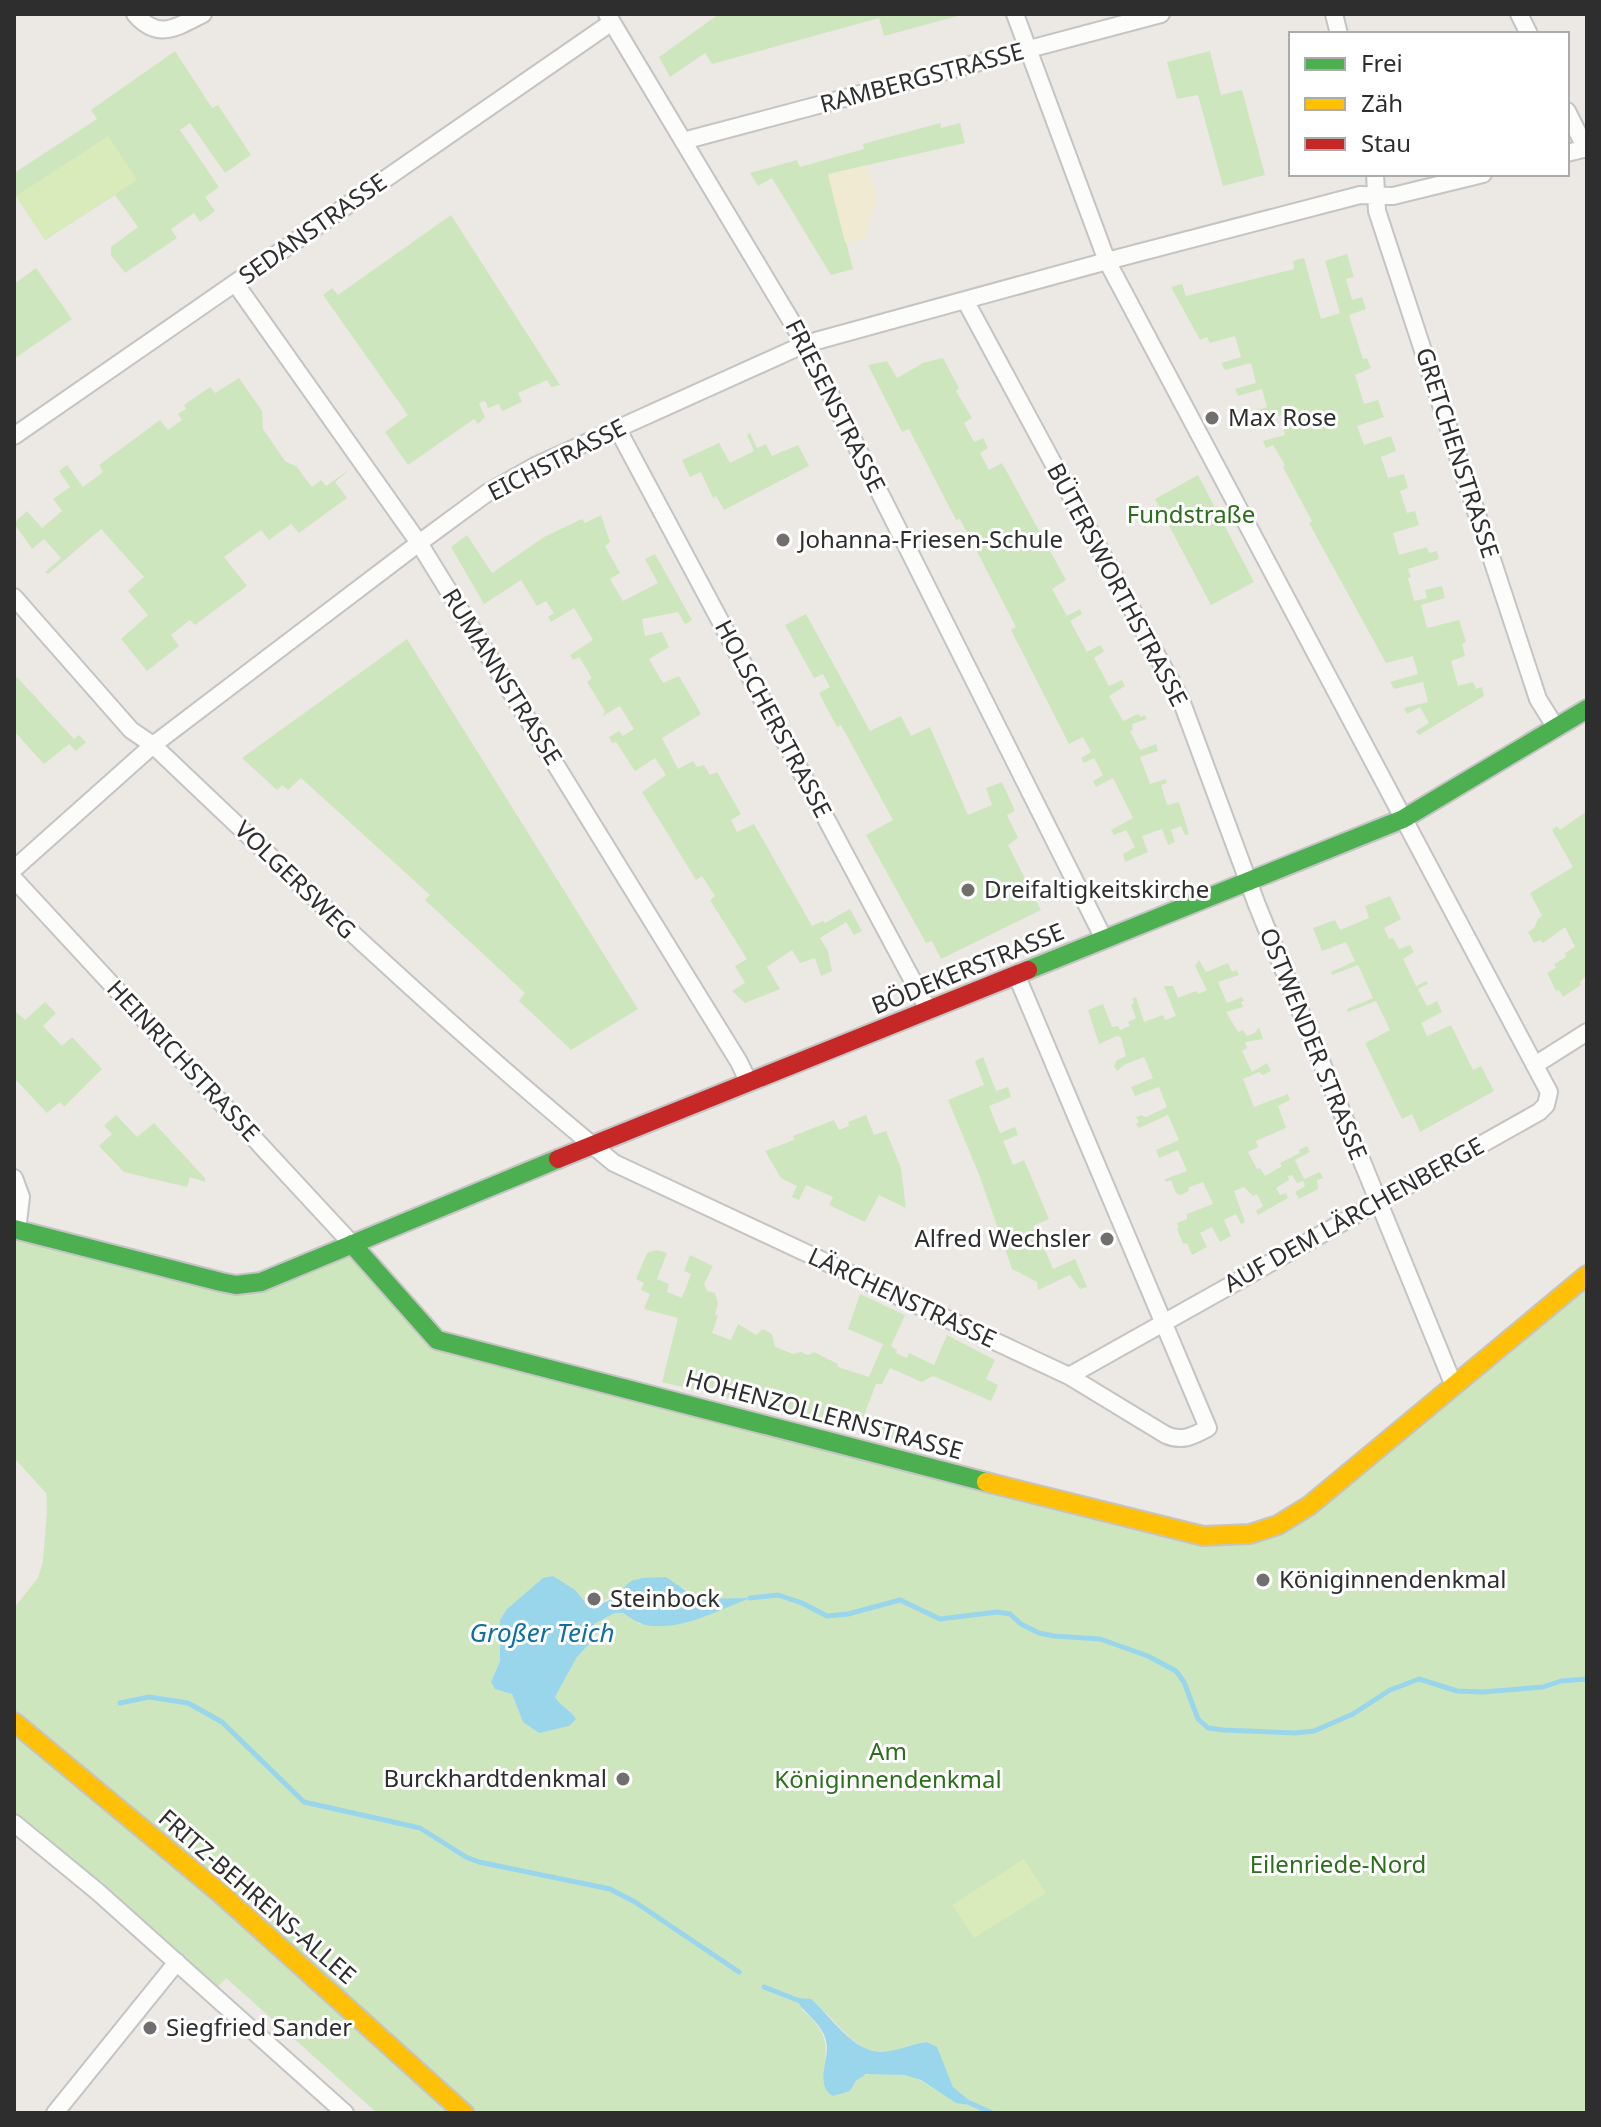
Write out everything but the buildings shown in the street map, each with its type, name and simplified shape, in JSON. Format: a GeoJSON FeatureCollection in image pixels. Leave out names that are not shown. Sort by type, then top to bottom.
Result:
{"type":"FeatureCollection","features":[{"type":"Feature","properties":{"kind":"street"},"geometry":{"type":"LineString","coordinates":[[140,19],[166,30],[203,14]]}},
{"type":"Feature","properties":{"kind":"street"},"geometry":{"type":"LineString","coordinates":[[1015,14],[1107,261],[1535,1065],[1587,1032]]}},
{"type":"Feature","properties":{"kind":"street","name":"RAMBERGSTRASSE"},"geometry":{"type":"LineString","coordinates":[[683,141],[1161,14]]}},
{"type":"Feature","properties":{"kind":"street"},"geometry":{"type":"LineString","coordinates":[[1519,14],[1528,32]]}},
{"type":"Feature","properties":{"kind":"street","name":"FRIESENSTRASSE"},"geometry":{"type":"LineString","coordinates":[[610,18],[805,344],[1104,939]]}},
{"type":"Feature","properties":{"kind":"street","name":"SEDANSTRASSE"},"geometry":{"type":"LineString","coordinates":[[14,436],[610,18]]}},
{"type":"Feature","properties":{"kind":"street"},"geometry":{"type":"LineString","coordinates":[[1569,115],[1586,149]]}},
{"type":"Feature","properties":{"kind":"street","name":"GRETCHENSTRASSE"},"geometry":{"type":"LineString","coordinates":[[1375,176],[1377,211],[1538,699],[1556,728]]}},
{"type":"Feature","properties":{"kind":"street","name":"EICHSTRASSE"},"geometry":{"type":"LineString","coordinates":[[14,869],[153,745],[487,493],[537,465],[805,344],[1360,195],[1393,196],[1475,176]]}},
{"type":"Feature","properties":{"kind":"street","name":"RUMANNSTRASSE"},"geometry":{"type":"LineString","coordinates":[[235,283],[419,543],[663,936],[749,1083]]}},
{"type":"Feature","properties":{"kind":"street","name":"BÜTERSWORTHSTRASSE"},"geometry":{"type":"LineString","coordinates":[[965,300],[1181,700],[1248,880]]}},
{"type":"Feature","properties":{"kind":"street","name":"HOLSCHERSTRASSE"},"geometry":{"type":"LineString","coordinates":[[617,428],[929,1011]]}},
{"type":"Feature","properties":{"kind":"street","name":"VOLGERSWEG"},"geometry":{"type":"LineString","coordinates":[[14,597],[131,730],[153,745],[363,945],[593,1146]]}},
{"type":"Feature","properties":{"kind":"street","name":"BÖDEKERSTRASSE"},"geometry":{"type":"LineString","coordinates":[[352,1244],[1403,819],[1587,709]]}},
{"type":"Feature","properties":{"kind":"street","name":"HEINRICHSTRASSE"},"geometry":{"type":"LineString","coordinates":[[14,879],[352,1244]]}},
{"type":"Feature","properties":{"kind":"street","name":"OSTWENDER STRASSE"},"geometry":{"type":"LineString","coordinates":[[1248,880],[1454,1386]]}},
{"type":"Feature","properties":{"kind":"street"},"geometry":{"type":"LineString","coordinates":[[1016,974],[1162,1321]]}},
{"type":"Feature","properties":{"kind":"street","name":"AUF DEM LÄRCHENBERGE"},"geometry":{"type":"LineString","coordinates":[[1069,1376],[1162,1321],[1539,1112],[1546,1105],[1549,1092],[1535,1065]]}},
{"type":"Feature","properties":{"kind":"street","name":"LÄRCHENSTRASSE"},"geometry":{"type":"LineString","coordinates":[[593,1146],[614,1163],[1069,1376],[1177,1440],[1192,1437],[1208,1428],[1162,1321]]}},
{"type":"Feature","properties":{"kind":"street"},"geometry":{"type":"LineString","coordinates":[[14,1178],[21,1197],[15,1230],[236,1285],[261,1282],[352,1244]]}},
{"type":"Feature","properties":{"kind":"street","name":"HOHENZOLLERNSTRASSE"},"geometry":{"type":"LineString","coordinates":[[352,1244],[437,1340],[1184,1533],[1224,1539],[1257,1535],[1289,1520],[1309,1506],[1587,1275]]}},
{"type":"Feature","properties":{"kind":"street","name":"FRITZ-BEHRENS-ALLEE"},"geometry":{"type":"LineString","coordinates":[[14,1722],[220,1893],[464,2113]]}},
{"type":"Feature","properties":{"kind":"street"},"geometry":{"type":"LineString","coordinates":[[16,1829],[177,1962],[337,2111]]}},
{"type":"Feature","properties":{"kind":"street"},"geometry":{"type":"LineString","coordinates":[[55,2113],[177,1962]]}},
{"type":"Feature","properties":{"kind":"green space"},"geometry":{"type":"Polygon","coordinates":[[[719,14],[965,14],[884,36],[879,18],[712,64],[705,53],[670,77],[659,57],[719,14]]]}},
{"type":"Feature","properties":{"kind":"green space"},"geometry":{"type":"Polygon","coordinates":[[[175,51],[212,108],[218,105],[251,155],[225,173],[190,123],[180,130],[219,187],[205,197],[215,211],[200,222],[194,213],[171,229],[177,238],[125,273],[111,255],[111,247],[138,227],[115,195],[45,240],[14,193],[14,173],[97,119],[91,110],[175,51]]]}},
{"type":"Feature","properties":{"kind":"green space"},"geometry":{"type":"Polygon","coordinates":[[[1210,51],[1221,95],[1242,90],[1265,175],[1223,186],[1198,95],[1177,99],[1167,62],[1210,51]]]}},
{"type":"Feature","properties":{"kind":"green space"},"geometry":{"type":"Polygon","coordinates":[[[940,123],[941,128],[960,123],[965,143],[828,174],[853,269],[831,275],[772,178],[758,186],[750,173],[797,160],[800,167],[864,149],[863,144],[940,123]]]}},
{"type":"Feature","properties":{"kind":"green space"},"geometry":{"type":"Polygon","coordinates":[[[108,136],[137,180],[45,240],[16,196],[108,136]]]}},
{"type":"Feature","properties":{"kind":"green space"},"geometry":{"type":"Polygon","coordinates":[[[451,215],[560,385],[551,387],[547,380],[518,393],[522,402],[502,411],[499,404],[488,408],[485,401],[479,403],[485,417],[478,424],[474,419],[408,465],[385,432],[408,415],[323,295],[332,288],[338,295],[451,215]]]}},
{"type":"Feature","properties":{"kind":"green space"},"geometry":{"type":"Polygon","coordinates":[[[1347,254],[1354,277],[1346,279],[1352,300],[1362,297],[1366,309],[1349,315],[1363,359],[1367,358],[1371,368],[1355,375],[1364,404],[1378,400],[1384,417],[1357,426],[1364,445],[1391,436],[1396,451],[1381,457],[1388,478],[1404,474],[1408,488],[1400,491],[1407,513],[1415,511],[1419,525],[1393,533],[1399,555],[1427,547],[1429,553],[1437,551],[1439,559],[1408,569],[1414,601],[1427,598],[1425,590],[1442,586],[1445,598],[1421,605],[1427,628],[1459,620],[1466,642],[1462,644],[1465,656],[1451,661],[1458,686],[1473,682],[1476,689],[1482,687],[1484,696],[1419,735],[1416,731],[1429,723],[1420,707],[1407,714],[1404,708],[1428,702],[1423,682],[1394,689],[1390,682],[1418,674],[1413,656],[1386,663],[1309,523],[1312,521],[1283,467],[1285,465],[1273,445],[1266,448],[1263,441],[1285,435],[1281,415],[1252,422],[1248,413],[1267,407],[1262,389],[1238,396],[1235,389],[1256,383],[1251,363],[1225,370],[1221,363],[1241,357],[1235,336],[1210,343],[1207,337],[1200,340],[1171,287],[1182,284],[1186,296],[1294,269],[1293,261],[1304,258],[1321,319],[1340,313],[1325,261],[1347,254]]]}},
{"type":"Feature","properties":{"kind":"green space"},"geometry":{"type":"Polygon","coordinates":[[[36,268],[72,319],[14,359],[14,284],[36,268]]]}},
{"type":"Feature","properties":{"kind":"green space"},"geometry":{"type":"Polygon","coordinates":[[[943,358],[959,388],[956,391],[972,418],[964,423],[974,442],[983,438],[988,448],[980,453],[989,470],[1002,463],[1066,580],[1052,589],[1067,616],[1080,609],[1082,614],[1070,621],[1087,652],[1100,645],[1104,651],[1094,658],[1109,686],[1122,680],[1125,686],[1109,696],[1123,721],[1138,714],[1141,717],[1145,715],[1147,719],[1132,724],[1133,730],[1130,731],[1140,750],[1156,744],[1158,751],[1140,757],[1150,784],[1166,779],[1167,783],[1161,785],[1167,805],[1179,802],[1189,834],[1185,835],[1181,826],[1171,830],[1175,842],[1168,845],[1162,829],[1142,836],[1148,852],[1125,862],[1123,854],[1135,847],[1126,830],[1114,835],[1111,830],[1133,818],[1113,778],[1096,787],[1093,781],[1103,775],[1094,758],[1084,763],[1081,758],[1091,752],[1083,737],[1069,744],[1011,630],[1016,627],[960,519],[956,520],[909,429],[902,432],[868,365],[887,361],[897,378],[923,363],[943,358]]]}},
{"type":"Feature","properties":{"kind":"green space"},"geometry":{"type":"Polygon","coordinates":[[[239,378],[262,411],[263,429],[286,462],[296,466],[312,487],[321,480],[326,486],[350,469],[335,482],[347,498],[299,533],[291,524],[269,540],[261,530],[224,557],[247,586],[195,625],[190,620],[171,635],[179,646],[147,671],[121,639],[148,615],[128,591],[144,577],[101,529],[48,574],[45,572],[61,558],[44,539],[32,549],[14,523],[27,511],[42,528],[62,511],[53,499],[70,487],[59,471],[67,465],[83,487],[103,472],[99,465],[160,420],[168,430],[182,420],[178,414],[186,409],[184,405],[210,387],[215,393],[239,378]]]}},
{"type":"Feature","properties":{"kind":"green space"},"geometry":{"type":"Polygon","coordinates":[[[750,433],[757,448],[766,444],[772,456],[798,445],[809,466],[724,510],[716,496],[713,498],[701,472],[690,477],[682,460],[719,443],[730,463],[754,451],[747,435],[750,433]]]}},
{"type":"Feature","properties":{"kind":"green space","name":"Fundstraße"},"geometry":{"type":"Polygon","coordinates":[[[1198,475],[1254,582],[1211,605],[1155,499],[1198,475]]]}},
{"type":"Feature","properties":{"kind":"green space"},"geometry":{"type":"Polygon","coordinates":[[[601,515],[610,542],[605,546],[620,573],[610,579],[623,601],[658,583],[645,559],[655,554],[692,620],[685,624],[678,612],[642,619],[645,636],[662,632],[669,647],[649,659],[663,683],[679,676],[701,714],[662,738],[678,769],[693,761],[697,767],[704,765],[710,775],[717,772],[741,814],[731,820],[737,832],[754,824],[812,926],[825,923],[850,909],[862,931],[854,935],[846,922],[820,938],[828,951],[832,971],[821,976],[815,958],[800,963],[792,950],[767,967],[780,989],[745,1003],[732,991],[745,983],[735,966],[747,959],[710,900],[715,896],[702,876],[696,880],[642,792],[666,775],[655,758],[635,771],[616,742],[612,743],[609,737],[619,731],[623,736],[634,729],[620,706],[603,716],[605,711],[587,682],[592,678],[579,657],[573,660],[570,655],[593,640],[574,608],[551,622],[548,617],[554,613],[546,601],[537,606],[521,580],[484,604],[451,547],[467,535],[492,573],[544,537],[582,519],[585,523],[601,515]]]}},
{"type":"Feature","properties":{"kind":"green space"},"geometry":{"type":"Polygon","coordinates":[[[806,614],[870,731],[901,716],[911,736],[930,727],[968,815],[992,805],[986,788],[1002,782],[1015,811],[1007,815],[1018,838],[1008,845],[1041,910],[941,959],[932,941],[926,943],[866,835],[893,820],[841,725],[837,727],[819,693],[830,687],[823,674],[814,678],[785,625],[806,614]]]}},
{"type":"Feature","properties":{"kind":"green space"},"geometry":{"type":"Polygon","coordinates":[[[407,639],[638,1009],[571,1050],[519,1001],[525,993],[425,900],[430,895],[301,778],[288,790],[282,785],[277,790],[242,758],[407,639]]]}},
{"type":"Feature","properties":{"kind":"green space"},"geometry":{"type":"Polygon","coordinates":[[[17,677],[74,739],[79,735],[86,742],[76,751],[69,744],[44,764],[14,731],[14,680],[17,677]]]}},
{"type":"Feature","properties":{"kind":"green space"},"geometry":{"type":"Polygon","coordinates":[[[1587,811],[1587,975],[1580,982],[1581,985],[1563,997],[1559,990],[1556,991],[1547,973],[1556,968],[1554,964],[1575,947],[1565,927],[1543,943],[1540,940],[1534,943],[1528,932],[1542,916],[1530,893],[1573,867],[1552,830],[1557,826],[1560,830],[1587,811]]]}},
{"type":"Feature","properties":{"kind":"green space"},"geometry":{"type":"Polygon","coordinates":[[[1390,896],[1401,919],[1384,928],[1399,949],[1410,945],[1414,952],[1403,959],[1416,986],[1426,981],[1428,984],[1418,989],[1427,1006],[1437,1001],[1442,1012],[1421,1023],[1427,1036],[1451,1025],[1473,1070],[1481,1066],[1494,1091],[1420,1132],[1412,1114],[1402,1119],[1365,1043],[1390,1030],[1376,1001],[1348,1012],[1347,1009],[1373,998],[1358,965],[1332,975],[1331,972],[1355,961],[1346,942],[1322,951],[1313,928],[1335,920],[1340,930],[1369,918],[1365,906],[1390,896]]]}},
{"type":"Feature","properties":{"kind":"green space"},"geometry":{"type":"Polygon","coordinates":[[[1199,960],[1206,972],[1228,963],[1232,972],[1237,970],[1239,975],[1218,982],[1227,1003],[1242,997],[1244,1001],[1241,1002],[1243,1007],[1226,1012],[1238,1032],[1243,1030],[1247,1036],[1259,1027],[1263,1039],[1245,1042],[1247,1048],[1242,1051],[1252,1072],[1267,1063],[1271,1071],[1243,1079],[1254,1107],[1288,1094],[1290,1100],[1278,1106],[1286,1128],[1256,1141],[1258,1147],[1248,1152],[1257,1169],[1260,1168],[1265,1176],[1307,1146],[1310,1152],[1295,1160],[1304,1179],[1320,1172],[1323,1178],[1317,1180],[1318,1189],[1299,1199],[1295,1192],[1305,1186],[1303,1181],[1297,1183],[1292,1175],[1288,1176],[1289,1180],[1276,1188],[1280,1195],[1286,1193],[1288,1198],[1258,1215],[1256,1211],[1263,1206],[1257,1194],[1253,1196],[1244,1187],[1234,1191],[1245,1222],[1241,1224],[1236,1214],[1224,1220],[1231,1236],[1220,1242],[1212,1227],[1200,1233],[1207,1247],[1192,1255],[1187,1243],[1183,1244],[1177,1223],[1187,1219],[1187,1214],[1213,1204],[1203,1182],[1188,1188],[1189,1191],[1181,1195],[1176,1193],[1171,1180],[1166,1182],[1165,1179],[1187,1171],[1178,1150],[1159,1158],[1156,1150],[1179,1140],[1168,1115],[1139,1128],[1136,1124],[1139,1122],[1136,1117],[1146,1117],[1167,1107],[1159,1087],[1135,1096],[1131,1087],[1153,1078],[1144,1057],[1117,1071],[1114,1066],[1117,1060],[1126,1056],[1121,1037],[1099,1044],[1088,1010],[1103,1004],[1112,1027],[1118,1026],[1120,1030],[1130,1026],[1128,1022],[1136,1018],[1131,1005],[1136,997],[1144,1022],[1163,1015],[1165,1020],[1176,1016],[1164,986],[1173,986],[1178,998],[1207,990],[1195,966],[1199,960]]]}},
{"type":"Feature","properties":{"kind":"green space"},"geometry":{"type":"Polygon","coordinates":[[[45,1002],[56,1013],[43,1026],[62,1046],[72,1037],[102,1069],[64,1107],[60,1102],[47,1113],[14,1078],[14,1010],[25,1020],[45,1002]]]}},
{"type":"Feature","properties":{"kind":"green space"},"geometry":{"type":"Polygon","coordinates":[[[983,1057],[996,1091],[1008,1087],[1011,1097],[989,1106],[1000,1133],[1015,1127],[1018,1135],[1003,1141],[1013,1165],[1024,1160],[1049,1219],[1033,1226],[1038,1240],[1064,1230],[1069,1240],[1045,1250],[1053,1269],[1075,1259],[1087,1287],[1080,1289],[1070,1275],[1038,1290],[1037,1282],[1012,1269],[980,1177],[948,1100],[984,1085],[975,1061],[983,1057]]]}},
{"type":"Feature","properties":{"kind":"green space"},"geometry":{"type":"Polygon","coordinates":[[[116,1115],[137,1137],[154,1123],[205,1178],[205,1182],[190,1177],[187,1187],[124,1172],[99,1146],[112,1134],[104,1126],[116,1115]]]}},
{"type":"Feature","properties":{"kind":"green space"},"geometry":{"type":"Polygon","coordinates":[[[866,1115],[874,1135],[886,1131],[901,1168],[906,1208],[879,1195],[865,1222],[829,1205],[833,1197],[806,1185],[799,1200],[792,1197],[797,1186],[781,1178],[765,1151],[834,1120],[839,1130],[849,1126],[848,1122],[866,1115]]]}},
{"type":"Feature","properties":{"kind":"green space","name":"Eilenriede-Nord"},"geometry":{"type":"Polygon","coordinates":[[[14,1229],[221,1282],[352,1244],[437,1340],[1184,1533],[1257,1535],[1587,1275],[1587,2113],[377,2113],[226,1978],[212,1993],[14,1823],[14,1608],[38,1578],[43,1562],[47,1510],[46,1493],[14,1458],[14,1229]],[[642,1578],[590,1608],[575,1590],[500,1634],[500,1661],[491,1682],[512,1694],[523,1722],[571,1711],[561,1707],[555,1697],[577,1657],[590,1643],[594,1624],[615,1613],[623,1613],[640,1624],[747,1599],[698,1599],[684,1588],[642,1578]],[[801,2009],[818,2026],[825,2041],[823,2082],[850,2091],[865,2075],[896,2073],[911,2076],[953,2100],[974,2106],[953,2087],[936,2047],[927,2042],[887,2052],[872,2051],[849,2037],[823,2010],[801,2009]]]}},
{"type":"Feature","properties":{"kind":"green space"},"geometry":{"type":"Polygon","coordinates":[[[656,1250],[667,1253],[657,1279],[669,1284],[667,1292],[682,1298],[691,1274],[684,1271],[690,1255],[713,1266],[704,1284],[707,1291],[715,1293],[718,1304],[715,1314],[718,1316],[712,1333],[731,1340],[738,1324],[756,1335],[763,1329],[772,1334],[775,1347],[793,1354],[801,1352],[808,1355],[814,1352],[838,1364],[838,1367],[869,1377],[883,1344],[848,1329],[860,1294],[905,1315],[891,1346],[897,1350],[896,1353],[907,1358],[909,1353],[934,1365],[947,1335],[995,1360],[986,1379],[998,1385],[991,1401],[933,1376],[922,1382],[890,1368],[882,1384],[876,1384],[863,1418],[889,1429],[890,1425],[908,1429],[904,1441],[662,1382],[678,1318],[644,1309],[650,1294],[641,1290],[644,1283],[636,1279],[647,1253],[656,1250]]]}},
{"type":"Feature","properties":{"kind":"green space"},"geometry":{"type":"Polygon","coordinates":[[[1024,1859],[1046,1893],[974,1938],[952,1905],[1024,1859]]]}},
{"type":"Feature","properties":{"kind":"sand"},"geometry":{"type":"Polygon","coordinates":[[[868,165],[876,199],[865,240],[845,242],[828,175],[868,165]]]}},
{"type":"Feature","properties":{"kind":"water","name":"Großer Teich"},"geometry":{"type":"Polygon","coordinates":[[[553,1576],[575,1590],[590,1608],[608,1601],[631,1581],[642,1578],[666,1577],[698,1599],[750,1598],[677,1625],[648,1625],[623,1613],[615,1613],[594,1624],[590,1643],[577,1657],[555,1697],[576,1719],[569,1726],[539,1733],[523,1722],[512,1694],[495,1689],[491,1682],[500,1661],[500,1620],[507,1609],[543,1578],[553,1576]]]}},
{"type":"Feature","properties":{"kind":"water"},"geometry":{"type":"Polygon","coordinates":[[[796,1998],[811,1999],[852,2040],[871,2050],[882,2052],[927,2042],[937,2047],[953,2087],[976,2106],[956,2103],[921,2080],[905,2075],[866,2074],[856,2081],[850,2091],[833,2096],[824,2085],[827,2048],[824,2034],[796,1998]]]}},
{"type":"Feature","properties":{"kind":"waterway"},"geometry":{"type":"LineString","coordinates":[[750,1598],[778,1595],[827,1616],[848,1614],[900,1600],[940,1619],[997,1612],[1010,1614],[1039,1633],[1100,1639],[1148,1656],[1176,1671],[1184,1682],[1198,1719],[1208,1728],[1223,1730],[1314,1731],[1353,1714],[1390,1690],[1419,1679],[1457,1691],[1483,1692],[1543,1687],[1561,1681],[1587,1679]]}},
{"type":"Feature","properties":{"kind":"waterway"},"geometry":{"type":"LineString","coordinates":[[120,1703],[149,1697],[188,1703],[222,1722],[304,1802],[420,1828],[479,1862],[610,1889],[635,1902],[739,1972]]}},
{"type":"Feature","properties":{"kind":"waterway"},"geometry":{"type":"LineString","coordinates":[[764,1987],[800,2001]]}},
{"type":"Feature","properties":{"kind":"waterway"},"geometry":{"type":"LineString","coordinates":[[970,2103],[992,2113]]}},
{"type":"Feature","properties":{"kind":"traffic: fast"},"geometry":{"type":"LineString","coordinates":[[1028,970],[1403,819],[1587,709]]}},
{"type":"Feature","properties":{"kind":"traffic: fast"},"geometry":{"type":"LineString","coordinates":[[14,1229],[221,1282],[236,1285],[261,1282],[558,1159]]}},
{"type":"Feature","properties":{"kind":"traffic: fast"},"geometry":{"type":"LineString","coordinates":[[352,1244],[437,1340],[986,1482]]}},
{"type":"Feature","properties":{"kind":"traffic: slow"},"geometry":{"type":"LineString","coordinates":[[986,1482],[1203,1536],[1250,1534],[1278,1525],[1309,1506],[1587,1275]]}},
{"type":"Feature","properties":{"kind":"traffic: slow"},"geometry":{"type":"LineString","coordinates":[[14,1722],[220,1893],[464,2113]]}},
{"type":"Feature","properties":{"kind":"traffic: jam"},"geometry":{"type":"LineString","coordinates":[[558,1159],[1028,970]]}},
{"type":"Feature","properties":{"kind":"place","name":"Max Rose"},"geometry":{"type":"Point","coordinates":[1212,418]}},
{"type":"Feature","properties":{"kind":"place","name":"Johanna-Friesen-Schule"},"geometry":{"type":"Point","coordinates":[783,540]}},
{"type":"Feature","properties":{"kind":"place","name":"Dreifaltigkeitskirche"},"geometry":{"type":"Point","coordinates":[968,890]}},
{"type":"Feature","properties":{"kind":"place","name":"Alfred Wechsler"},"geometry":{"type":"Point","coordinates":[1107,1239]}},
{"type":"Feature","properties":{"kind":"place","name":"Königinnendenkmal"},"geometry":{"type":"Point","coordinates":[1263,1580]}},
{"type":"Feature","properties":{"kind":"place","name":"Steinbock"},"geometry":{"type":"Point","coordinates":[594,1599]}},
{"type":"Feature","properties":{"kind":"place","name":"Burckhardtdenkmal"},"geometry":{"type":"Point","coordinates":[623,1779]}},
{"type":"Feature","properties":{"kind":"place","name":"Siegfried Sander"},"geometry":{"type":"Point","coordinates":[150,2028]}},
{"type":"Feature","properties":{"kind":"park label","name":"Am Königinnendenkmal"},"geometry":{"type":"Point","coordinates":[888,1766]}}]}
